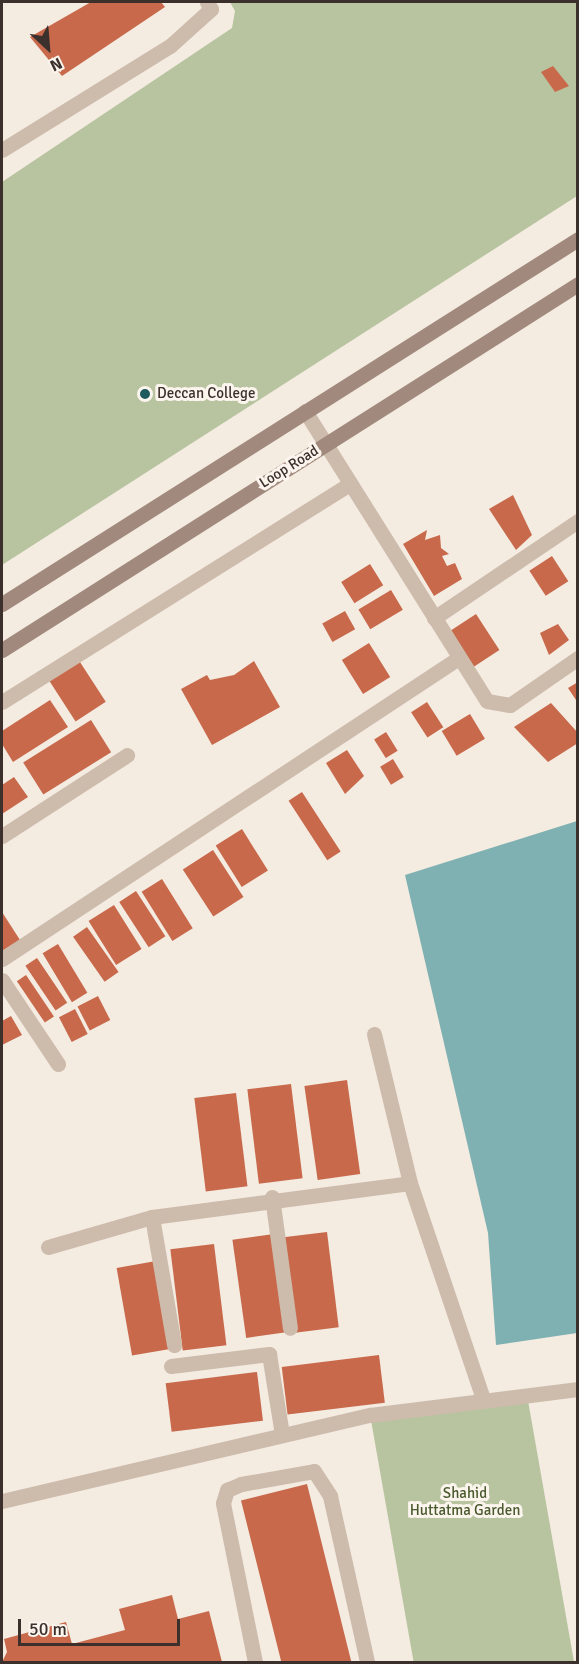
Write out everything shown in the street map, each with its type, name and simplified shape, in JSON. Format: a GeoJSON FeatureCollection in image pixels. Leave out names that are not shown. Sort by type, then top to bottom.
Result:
{"type":"FeatureCollection","features":[{"type":"Feature","properties":{"kind":"main road"},"geometry":{"type":"LineString","coordinates":[[2,604],[578,239]]}},
{"type":"Feature","properties":{"kind":"main road","name":"Loop Road"},"geometry":{"type":"LineString","coordinates":[[2,650],[578,284]]}},
{"type":"Feature","properties":{"kind":"street"},"geometry":{"type":"LineString","coordinates":[[2,150],[43,119],[170,46],[212,9],[207,2]]}},
{"type":"Feature","properties":{"kind":"street"},"geometry":{"type":"LineString","coordinates":[[305,411],[434,618],[457,659],[487,701],[498,707],[510,705],[578,657]]}},
{"type":"Feature","properties":{"kind":"street"},"geometry":{"type":"LineString","coordinates":[[2,702],[349,484]]}},
{"type":"Feature","properties":{"kind":"street"},"geometry":{"type":"LineString","coordinates":[[434,618],[578,521]]}},
{"type":"Feature","properties":{"kind":"street"},"geometry":{"type":"LineString","coordinates":[[2,960],[457,659]]}},
{"type":"Feature","properties":{"kind":"street"},"geometry":{"type":"LineString","coordinates":[[2,836],[127,754]]}},
{"type":"Feature","properties":{"kind":"street"},"geometry":{"type":"LineString","coordinates":[[2,980],[58,1064]]}},
{"type":"Feature","properties":{"kind":"street"},"geometry":{"type":"LineString","coordinates":[[374,1034],[410,1183],[484,1401]]}},
{"type":"Feature","properties":{"kind":"street"},"geometry":{"type":"LineString","coordinates":[[48,1247],[152,1217],[272,1197],[410,1183]]}},
{"type":"Feature","properties":{"kind":"street"},"geometry":{"type":"LineString","coordinates":[[272,1197],[290,1328]]}},
{"type":"Feature","properties":{"kind":"street"},"geometry":{"type":"LineString","coordinates":[[152,1217],[174,1345]]}},
{"type":"Feature","properties":{"kind":"street"},"geometry":{"type":"LineString","coordinates":[[171,1366],[269,1354],[282,1434]]}},
{"type":"Feature","properties":{"kind":"street"},"geometry":{"type":"LineString","coordinates":[[2,1501],[370,1415],[578,1389]]}},
{"type":"Feature","properties":{"kind":"street"},"geometry":{"type":"LineString","coordinates":[[255,1662],[223,1503],[227,1490],[241,1484],[314,1471],[330,1496],[367,1662]]}},
{"type":"Feature","properties":{"kind":"green space","name":"Deccan College"},"geometry":{"type":"Polygon","coordinates":[[[230,2],[577,2],[577,196],[2,565],[2,182],[232,28],[235,11],[230,2]]]}},
{"type":"Feature","properties":{"kind":"green space","name":"Shahid Huttatma Garden"},"geometry":{"type":"Polygon","coordinates":[[[527,1395],[574,1662],[414,1662],[371,1422],[527,1395]]]}},
{"type":"Feature","properties":{"kind":"water"},"geometry":{"type":"Polygon","coordinates":[[[577,821],[577,1333],[496,1345],[488,1233],[405,875],[577,821]]]}},
{"type":"Feature","properties":{"kind":"building"},"geometry":{"type":"Polygon","coordinates":[[[91,2],[161,2],[165,7],[62,76],[30,37],[91,2]]]}},
{"type":"Feature","properties":{"kind":"building"},"geometry":{"type":"Polygon","coordinates":[[[553,66],[569,86],[555,92],[541,72],[553,66]]]}},
{"type":"Feature","properties":{"kind":"building"},"geometry":{"type":"Polygon","coordinates":[[[513,495],[532,535],[516,550],[489,509],[513,495]]]}},
{"type":"Feature","properties":{"kind":"building"},"geometry":{"type":"Polygon","coordinates":[[[427,530],[425,540],[440,535],[441,548],[449,554],[442,556],[447,566],[455,563],[462,579],[434,596],[403,544],[427,530]]]}},
{"type":"Feature","properties":{"kind":"building"},"geometry":{"type":"Polygon","coordinates":[[[552,556],[568,581],[546,596],[529,571],[552,556]]]}},
{"type":"Feature","properties":{"kind":"building"},"geometry":{"type":"Polygon","coordinates":[[[370,564],[383,585],[354,603],[341,582],[370,564]]]}},
{"type":"Feature","properties":{"kind":"building"},"geometry":{"type":"Polygon","coordinates":[[[391,590],[403,610],[370,629],[358,610],[391,590]]]}},
{"type":"Feature","properties":{"kind":"building"},"geometry":{"type":"Polygon","coordinates":[[[345,611],[355,629],[332,642],[322,624],[345,611]]]}},
{"type":"Feature","properties":{"kind":"building"},"geometry":{"type":"Polygon","coordinates":[[[476,614],[499,650],[473,667],[450,631],[476,614]]]}},
{"type":"Feature","properties":{"kind":"building"},"geometry":{"type":"Polygon","coordinates":[[[558,624],[569,640],[549,655],[540,633],[558,624]]]}},
{"type":"Feature","properties":{"kind":"building"},"geometry":{"type":"Polygon","coordinates":[[[369,643],[390,677],[363,694],[342,660],[369,643]]]}},
{"type":"Feature","properties":{"kind":"building"},"geometry":{"type":"Polygon","coordinates":[[[78,659],[106,702],[76,721],[48,679],[78,659]]]}},
{"type":"Feature","properties":{"kind":"building"},"geometry":{"type":"Polygon","coordinates":[[[254,661],[280,707],[212,745],[181,689],[207,675],[210,680],[234,675],[254,661]]]}},
{"type":"Feature","properties":{"kind":"building"},"geometry":{"type":"Polygon","coordinates":[[[578,682],[578,703],[568,688],[578,682]]]}},
{"type":"Feature","properties":{"kind":"building"},"geometry":{"type":"Polygon","coordinates":[[[50,700],[68,727],[13,762],[2,744],[2,731],[50,700]]]}},
{"type":"Feature","properties":{"kind":"building"},"geometry":{"type":"Polygon","coordinates":[[[427,702],[443,727],[427,738],[411,712],[427,702]]]}},
{"type":"Feature","properties":{"kind":"building"},"geometry":{"type":"Polygon","coordinates":[[[551,703],[578,733],[578,743],[548,762],[514,727],[551,703]]]}},
{"type":"Feature","properties":{"kind":"building"},"geometry":{"type":"Polygon","coordinates":[[[470,714],[485,739],[457,756],[442,731],[470,714]]]}},
{"type":"Feature","properties":{"kind":"building"},"geometry":{"type":"Polygon","coordinates":[[[91,720],[111,752],[43,795],[23,762],[91,720]]]}},
{"type":"Feature","properties":{"kind":"building"},"geometry":{"type":"Polygon","coordinates":[[[386,732],[398,751],[386,758],[374,739],[386,732]]]}},
{"type":"Feature","properties":{"kind":"building"},"geometry":{"type":"Polygon","coordinates":[[[347,750],[364,776],[345,794],[326,763],[347,750]]]}},
{"type":"Feature","properties":{"kind":"building"},"geometry":{"type":"Polygon","coordinates":[[[393,759],[404,777],[391,785],[380,767],[393,759]]]}},
{"type":"Feature","properties":{"kind":"building"},"geometry":{"type":"Polygon","coordinates":[[[14,777],[28,797],[2,814],[2,785],[14,777]]]}},
{"type":"Feature","properties":{"kind":"building"},"geometry":{"type":"Polygon","coordinates":[[[302,792],[341,852],[327,860],[289,801],[302,792]]]}},
{"type":"Feature","properties":{"kind":"building"},"geometry":{"type":"Polygon","coordinates":[[[242,829],[268,871],[242,887],[216,845],[242,829]]]}},
{"type":"Feature","properties":{"kind":"building"},"geometry":{"type":"Polygon","coordinates":[[[213,850],[243,897],[213,917],[183,870],[213,850]]]}},
{"type":"Feature","properties":{"kind":"building"},"geometry":{"type":"Polygon","coordinates":[[[162,879],[193,928],[172,941],[142,892],[162,879]]]}},
{"type":"Feature","properties":{"kind":"building"},"geometry":{"type":"Polygon","coordinates":[[[136,891],[165,936],[149,947],[119,902],[136,891]]]}},
{"type":"Feature","properties":{"kind":"building"},"geometry":{"type":"Polygon","coordinates":[[[114,905],[142,949],[116,965],[89,921],[114,905]]]}},
{"type":"Feature","properties":{"kind":"building"},"geometry":{"type":"Polygon","coordinates":[[[2,912],[20,940],[2,951],[2,912]]]}},
{"type":"Feature","properties":{"kind":"building"},"geometry":{"type":"Polygon","coordinates":[[[87,927],[119,972],[105,982],[73,937],[87,927]]]}},
{"type":"Feature","properties":{"kind":"building"},"geometry":{"type":"Polygon","coordinates":[[[58,944],[87,993],[72,1002],[43,953],[58,944]]]}},
{"type":"Feature","properties":{"kind":"building"},"geometry":{"type":"Polygon","coordinates":[[[37,958],[67,1003],[56,1011],[25,966],[37,958]]]}},
{"type":"Feature","properties":{"kind":"building"},"geometry":{"type":"Polygon","coordinates":[[[26,975],[54,1016],[45,1023],[17,981],[26,975]]]}},
{"type":"Feature","properties":{"kind":"building"},"geometry":{"type":"Polygon","coordinates":[[[98,996],[110,1020],[90,1030],[78,1006],[98,996]]]}},
{"type":"Feature","properties":{"kind":"building"},"geometry":{"type":"Polygon","coordinates":[[[75,1009],[88,1034],[72,1042],[59,1017],[75,1009]]]}},
{"type":"Feature","properties":{"kind":"building"},"geometry":{"type":"Polygon","coordinates":[[[11,1016],[22,1035],[2,1045],[2,1021],[11,1016]]]}},
{"type":"Feature","properties":{"kind":"building"},"geometry":{"type":"Polygon","coordinates":[[[347,1080],[360,1174],[318,1180],[304,1086],[347,1080]]]}},
{"type":"Feature","properties":{"kind":"building"},"geometry":{"type":"Polygon","coordinates":[[[291,1084],[303,1178],[259,1184],[247,1089],[291,1084]]]}},
{"type":"Feature","properties":{"kind":"building"},"geometry":{"type":"Polygon","coordinates":[[[236,1093],[247,1186],[206,1191],[194,1098],[236,1093]]]}},
{"type":"Feature","properties":{"kind":"building"},"geometry":{"type":"Polygon","coordinates":[[[327,1232],[339,1327],[293,1333],[281,1238],[327,1232]]]}},
{"type":"Feature","properties":{"kind":"building"},"geometry":{"type":"Polygon","coordinates":[[[274,1234],[288,1332],[246,1338],[232,1240],[274,1234]]]}},
{"type":"Feature","properties":{"kind":"building"},"geometry":{"type":"Polygon","coordinates":[[[214,1244],[226,1345],[183,1351],[170,1249],[214,1244]]]}},
{"type":"Feature","properties":{"kind":"building"},"geometry":{"type":"Polygon","coordinates":[[[156,1261],[171,1349],[132,1356],[117,1268],[156,1261]]]}},
{"type":"Feature","properties":{"kind":"building"},"geometry":{"type":"Polygon","coordinates":[[[379,1355],[385,1403],[288,1415],[282,1367],[379,1355]]]}},
{"type":"Feature","properties":{"kind":"building"},"geometry":{"type":"Polygon","coordinates":[[[257,1372],[263,1421],[172,1432],[166,1383],[257,1372]]]}},
{"type":"Feature","properties":{"kind":"building"},"geometry":{"type":"Polygon","coordinates":[[[307,1484],[351,1662],[281,1662],[241,1500],[307,1484]]]}},
{"type":"Feature","properties":{"kind":"building"},"geometry":{"type":"Polygon","coordinates":[[[172,1595],[178,1619],[209,1611],[222,1662],[2,1662],[7,1652],[4,1639],[66,1622],[72,1644],[125,1630],[119,1609],[172,1595]]]}},
{"type":"Feature","properties":{"kind":"place","name":"Deccan College"},"geometry":{"type":"Point","coordinates":[145,394]}}]}
